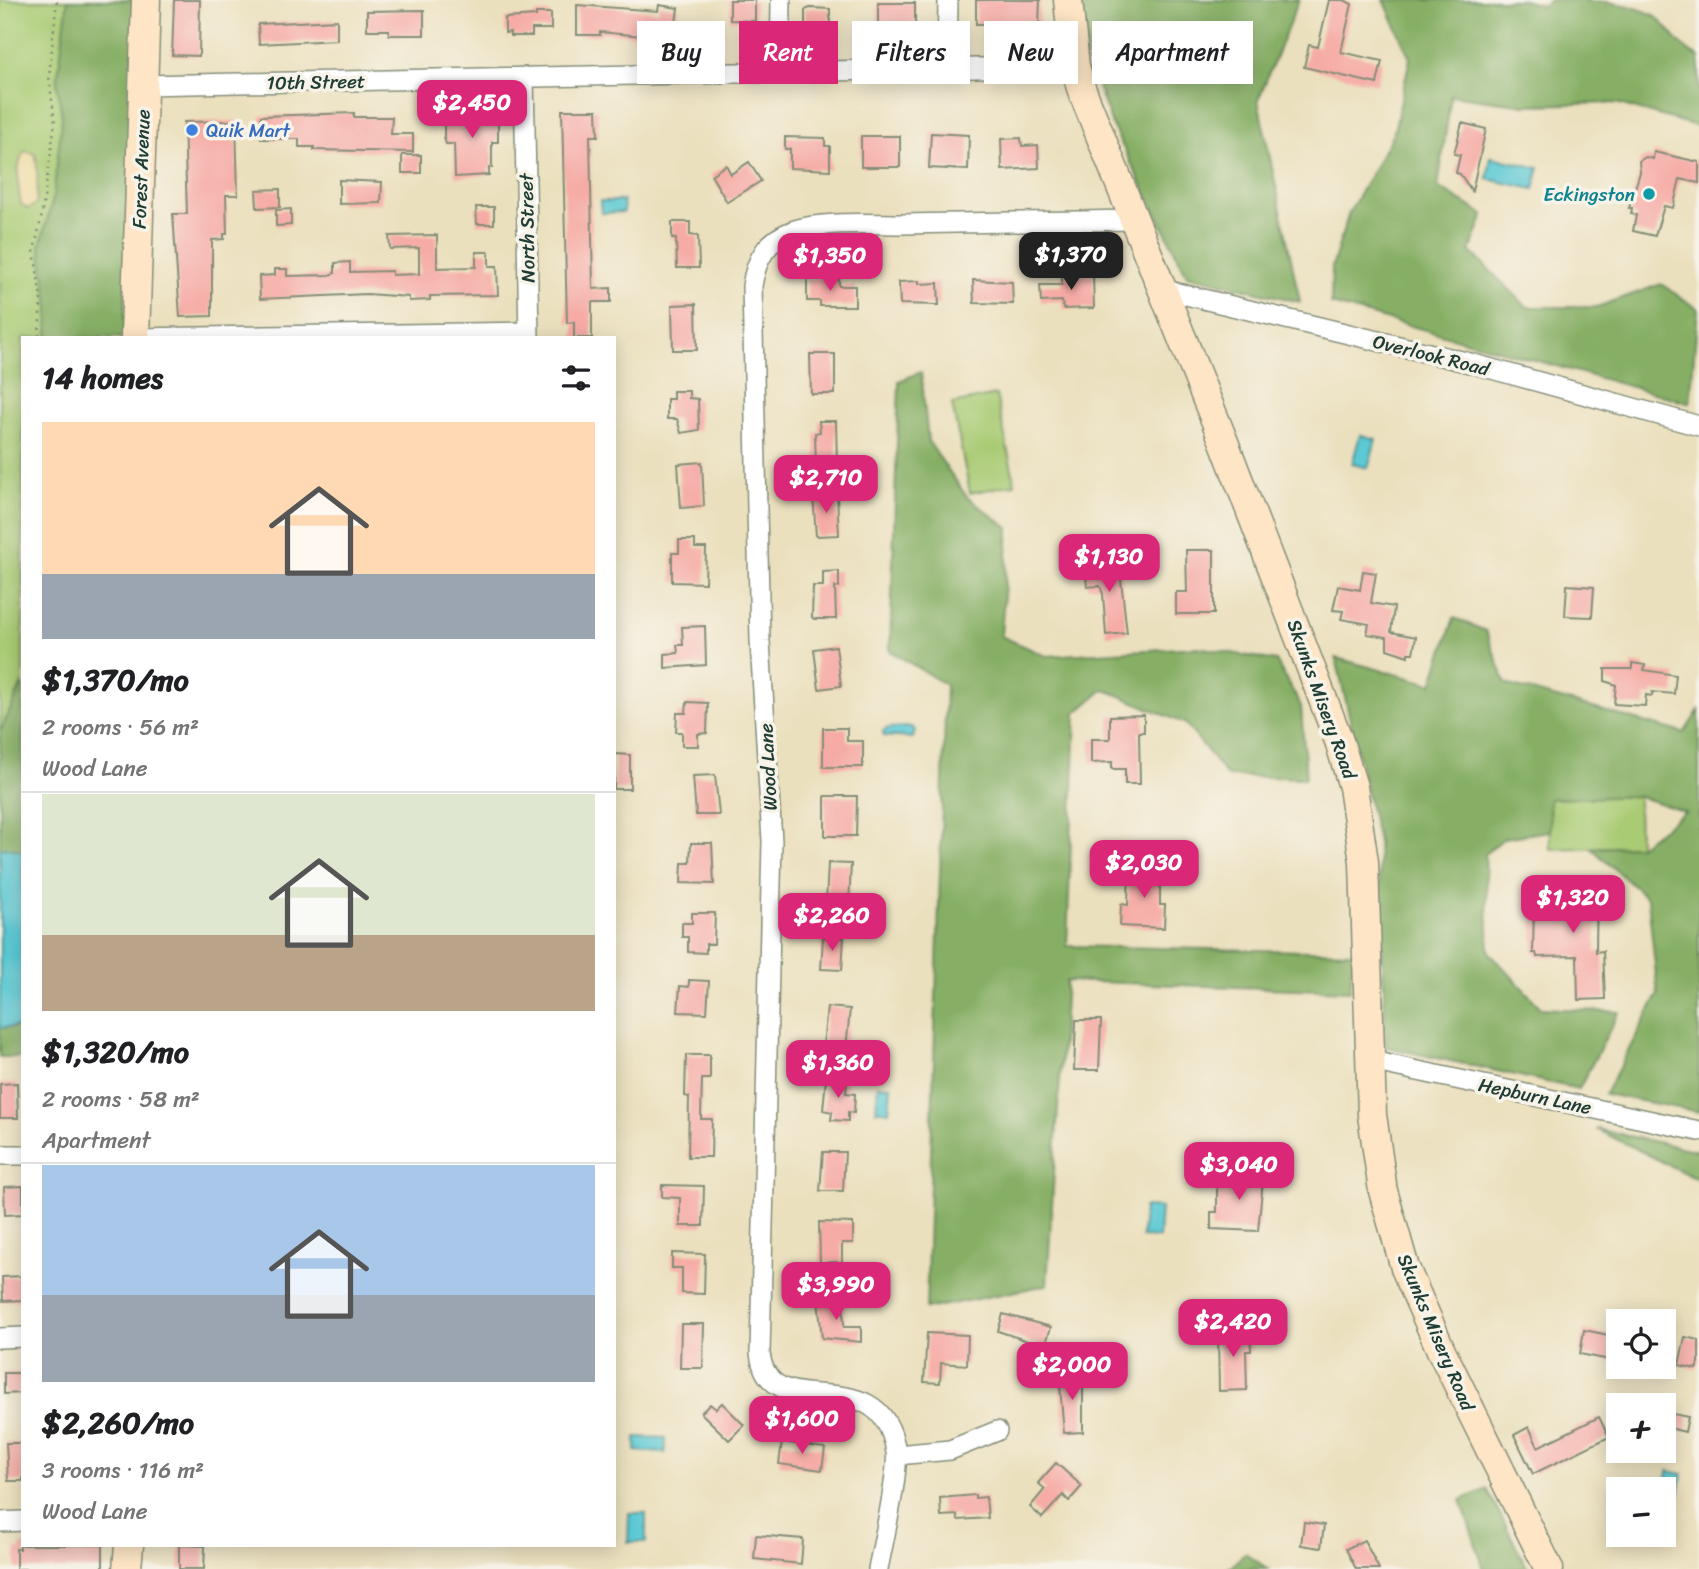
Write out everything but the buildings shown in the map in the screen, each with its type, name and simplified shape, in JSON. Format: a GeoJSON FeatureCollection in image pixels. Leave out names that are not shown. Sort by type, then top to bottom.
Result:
{"type":"FeatureCollection","features":[{"type":"Feature","properties":{"kind":"main road","name":"Forest Avenue"},"geometry":{"type":"LineString","coordinates":[[135,336],[146,0]]}},
{"type":"Feature","properties":{"kind":"main road","name":"Skunks Misery Road"},"geometry":{"type":"LineString","coordinates":[[1068,0],[1070,21]]}},
{"type":"Feature","properties":{"kind":"main road","name":"Skunks Misery Road"},"geometry":{"type":"LineString","coordinates":[[1078,74],[1133,220],[1307,654],[1353,787],[1364,862],[1372,1115],[1382,1181],[1405,1268],[1457,1384],[1549,1569]]}},
{"type":"Feature","properties":{"kind":"main road"},"geometry":{"type":"LineString","coordinates":[[127,1569],[129,1547]]}},
{"type":"Feature","properties":{"kind":"street"},"geometry":{"type":"LineString","coordinates":[[781,0],[781,21]]}},
{"type":"Feature","properties":{"kind":"street"},"geometry":{"type":"LineString","coordinates":[[948,0],[948,21]]}},
{"type":"Feature","properties":{"kind":"street","name":"10th Street"},"geometry":{"type":"LineString","coordinates":[[144,85],[739,74]]}},
{"type":"Feature","properties":{"kind":"street","name":"North Street"},"geometry":{"type":"LineString","coordinates":[[524,77],[528,335]]}},
{"type":"Feature","properties":{"kind":"street","name":"Wood Lane"},"geometry":{"type":"LineString","coordinates":[[878,1569],[897,1455],[890,1423],[879,1409],[858,1399],[815,1395],[783,1387],[766,1373],[760,1353],[772,841],[760,641],[752,286],[755,265],[761,253],[776,239],[796,229],[854,225],[1133,220]]}},
{"type":"Feature","properties":{"kind":"street","name":"Overlook Road"},"geometry":{"type":"LineString","coordinates":[[1161,289],[1470,363],[1699,426]]}},
{"type":"Feature","properties":{"kind":"street"},"geometry":{"type":"LineString","coordinates":[[397,336],[528,335]]}},
{"type":"Feature","properties":{"kind":"street","name":"Hepburn Lane"},"geometry":{"type":"LineString","coordinates":[[1371,1060],[1699,1131]]}},
{"type":"Feature","properties":{"kind":"street"},"geometry":{"type":"LineString","coordinates":[[0,1155],[21,1154]]}},
{"type":"Feature","properties":{"kind":"street"},"geometry":{"type":"LineString","coordinates":[[0,1338],[21,1337]]}},
{"type":"Feature","properties":{"kind":"street"},"geometry":{"type":"LineString","coordinates":[[897,1455],[950,1450],[997,1431]]}},
{"type":"Feature","properties":{"kind":"street"},"geometry":{"type":"LineString","coordinates":[[0,1522],[21,1521]]}},
{"type":"Feature","properties":{"kind":"path"},"geometry":{"type":"LineString","coordinates":[[39,336],[41,299],[34,250],[55,123],[49,77],[57,0]]}},
{"type":"Feature","properties":{"kind":"green space"},"geometry":{"type":"Polygon","coordinates":[[[0,0],[135,0],[124,336],[21,336],[21,1057],[0,1057],[0,0]]]}},
{"type":"Feature","properties":{"kind":"green space"},"geometry":{"type":"Polygon","coordinates":[[[68,0],[135,0],[124,336],[48,336],[49,306],[40,246],[53,199],[62,117],[57,83],[68,0]]]}},
{"type":"Feature","properties":{"kind":"green space"},"geometry":{"type":"Polygon","coordinates":[[[1079,0],[1299,0],[1258,100],[1300,302],[1187,275],[1112,125],[1097,84],[1253,84],[1253,21],[1092,21],[1092,69],[1079,0]]]}},
{"type":"Feature","properties":{"kind":"green space"},"geometry":{"type":"Polygon","coordinates":[[[1384,0],[1523,0],[1543,6],[1550,0],[1619,4],[1655,16],[1686,49],[1699,57],[1699,127],[1616,103],[1525,105],[1451,95],[1438,187],[1484,215],[1470,251],[1527,307],[1597,307],[1661,284],[1698,309],[1690,403],[1331,304],[1332,267],[1349,213],[1394,132],[1410,58],[1384,0]]]}},
{"type":"Feature","properties":{"kind":"green space"},"geometry":{"type":"Polygon","coordinates":[[[921,372],[928,441],[967,497],[1009,528],[1001,636],[1046,656],[1198,647],[1276,661],[1301,706],[1306,778],[1227,776],[1186,724],[1104,689],[1076,713],[1067,946],[1354,952],[1350,991],[1066,981],[1047,1285],[926,1309],[946,685],[890,651],[899,381],[921,372]]]}},
{"type":"Feature","properties":{"kind":"green space"},"geometry":{"type":"Polygon","coordinates":[[[996,395],[1015,484],[970,493],[952,404],[996,395]]]}},
{"type":"Feature","properties":{"kind":"green space"},"geometry":{"type":"Polygon","coordinates":[[[1454,618],[1486,631],[1506,684],[1684,733],[1699,710],[1699,1112],[1605,1094],[1658,995],[1648,899],[1591,848],[1639,846],[1685,812],[1638,796],[1549,799],[1550,831],[1504,838],[1485,854],[1489,952],[1541,1008],[1619,1012],[1579,1089],[1386,1047],[1378,842],[1336,658],[1432,684],[1454,618]]]}},
{"type":"Feature","properties":{"kind":"green space"},"geometry":{"type":"Polygon","coordinates":[[[21,686],[21,851],[0,849],[0,732],[21,686]]]}},
{"type":"Feature","properties":{"kind":"green space"},"geometry":{"type":"Polygon","coordinates":[[[1638,796],[1639,846],[1550,849],[1549,799],[1638,796]]]}},
{"type":"Feature","properties":{"kind":"green space"},"geometry":{"type":"Polygon","coordinates":[[[21,1027],[21,1057],[0,1057],[0,1028],[21,1027]]]}},
{"type":"Feature","properties":{"kind":"green space"},"geometry":{"type":"Polygon","coordinates":[[[1596,1129],[1699,1151],[1699,1180],[1697,1179],[1596,1129]]]}},
{"type":"Feature","properties":{"kind":"green space"},"geometry":{"type":"Polygon","coordinates":[[[1487,1489],[1528,1569],[1484,1569],[1461,1500],[1487,1489]]]}},
{"type":"Feature","properties":{"kind":"green space"},"geometry":{"type":"Polygon","coordinates":[[[1245,1553],[1268,1569],[1228,1569],[1245,1553]]]}},
{"type":"Feature","properties":{"kind":"sand"},"geometry":{"type":"Polygon","coordinates":[[[25,151],[35,154],[37,171],[36,204],[28,209],[21,204],[18,184],[20,162],[25,151]]]}},
{"type":"Feature","properties":{"kind":"water"},"geometry":{"type":"Polygon","coordinates":[[[1491,157],[1539,168],[1534,189],[1487,179],[1491,157]]]}},
{"type":"Feature","properties":{"kind":"water"},"geometry":{"type":"Polygon","coordinates":[[[600,201],[623,201],[624,212],[601,213],[600,201]]]}},
{"type":"Feature","properties":{"kind":"water"},"geometry":{"type":"Polygon","coordinates":[[[1360,435],[1376,439],[1368,468],[1352,464],[1360,435]]]}},
{"type":"Feature","properties":{"kind":"water"},"geometry":{"type":"Polygon","coordinates":[[[912,727],[915,730],[913,738],[884,736],[883,731],[889,728],[912,727]]]}},
{"type":"Feature","properties":{"kind":"water"},"geometry":{"type":"Polygon","coordinates":[[[0,849],[21,851],[21,1026],[0,1028],[0,849]]]}},
{"type":"Feature","properties":{"kind":"water"},"geometry":{"type":"Polygon","coordinates":[[[878,1085],[891,1086],[889,1111],[876,1111],[878,1085]]]}},
{"type":"Feature","properties":{"kind":"water"},"geometry":{"type":"Polygon","coordinates":[[[1144,1207],[1161,1208],[1159,1238],[1142,1237],[1144,1207]]]}},
{"type":"Feature","properties":{"kind":"water"},"geometry":{"type":"Polygon","coordinates":[[[636,1437],[666,1438],[665,1453],[636,1451],[636,1437]]]}},
{"type":"Feature","properties":{"kind":"water"},"geometry":{"type":"Polygon","coordinates":[[[1668,1471],[1683,1474],[1677,1503],[1676,1477],[1667,1477],[1668,1471]]]}},
{"type":"Feature","properties":{"kind":"water"},"geometry":{"type":"Polygon","coordinates":[[[629,1513],[646,1513],[646,1542],[628,1542],[629,1513]]]}},
{"type":"Feature","properties":{"kind":"place","name":"Quik Mart"},"geometry":{"type":"Point","coordinates":[192,130]}},
{"type":"Feature","properties":{"kind":"place","name":"Eckingston"},"geometry":{"type":"Point","coordinates":[1649,194]}}]}
